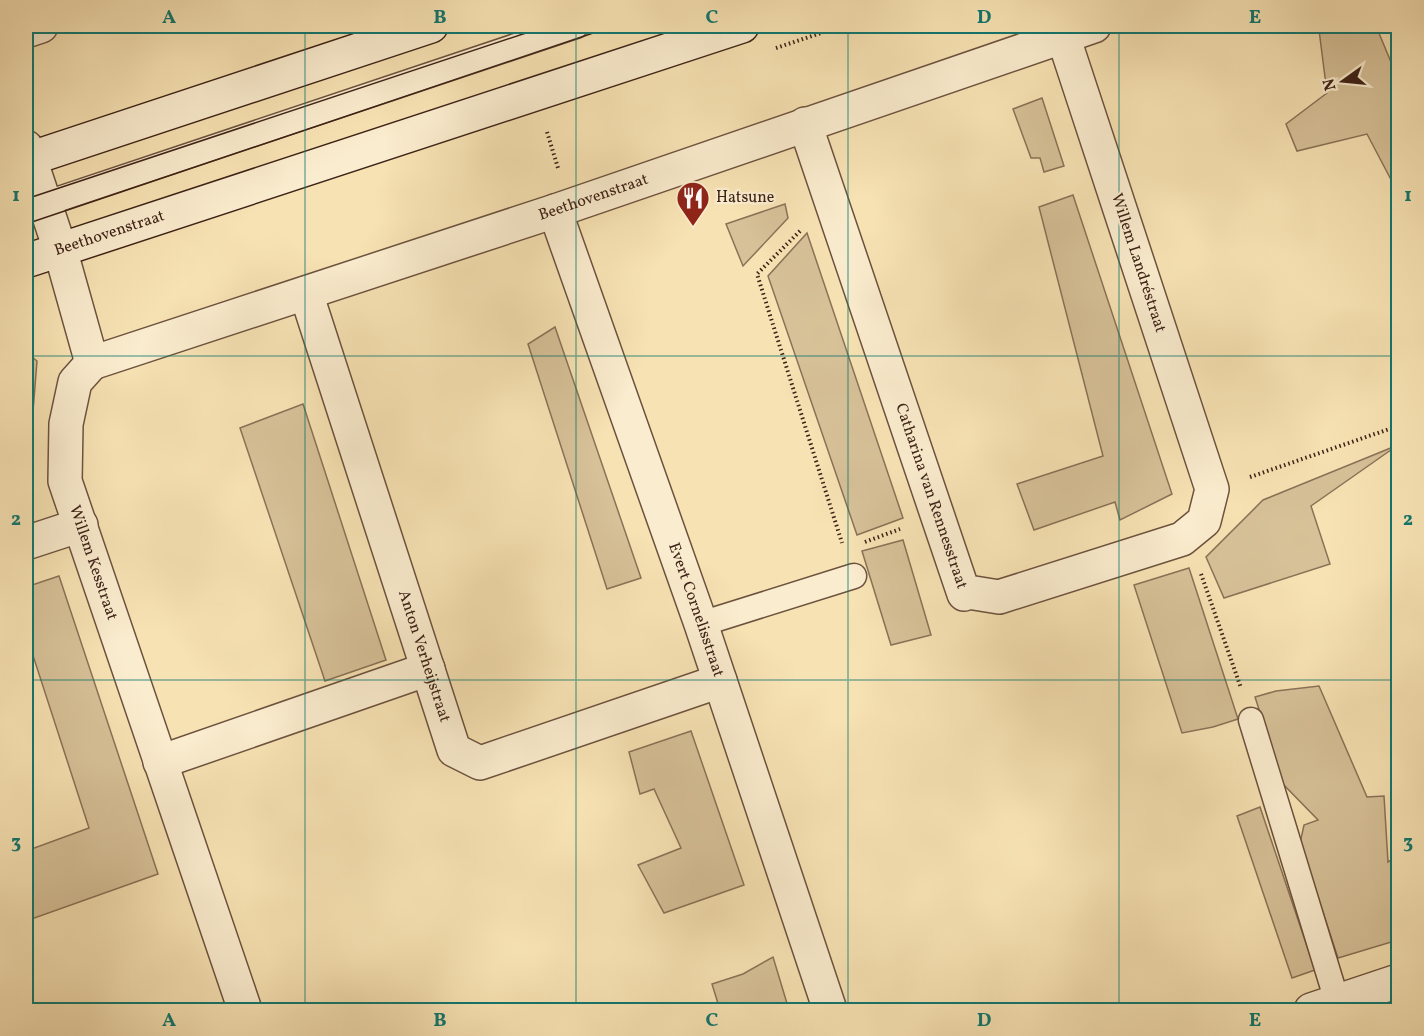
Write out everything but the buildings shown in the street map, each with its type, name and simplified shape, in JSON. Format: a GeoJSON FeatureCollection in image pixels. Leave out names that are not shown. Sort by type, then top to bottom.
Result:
{"type":"FeatureCollection","features":[{"type":"Feature","properties":{"kind":"street"},"geometry":{"type":"LineString","coordinates":[[26,31],[41,26]]}},
{"type":"Feature","properties":{"kind":"street"},"geometry":{"type":"LineString","coordinates":[[92,363],[60,249],[35,207],[27,155],[431,26]]}},
{"type":"Feature","properties":{"kind":"street","name":"Beethovenstraat"},"geometry":{"type":"LineString","coordinates":[[26,261],[742,26]]}},
{"type":"Feature","properties":{"kind":"street","name":"Beethovenstraat"},"geometry":{"type":"LineString","coordinates":[[92,363],[555,211],[1094,26]]}},
{"type":"Feature","properties":{"kind":"street","name":"Willem Landréstraat"},"geometry":{"type":"LineString","coordinates":[[1063,36],[1212,489]]}},
{"type":"Feature","properties":{"kind":"street","name":"Catharina van Rennesstraat"},"geometry":{"type":"LineString","coordinates":[[805,124],[964,594],[968,592],[999,597],[1182,539],[1204,521],[1212,489]]}},
{"type":"Feature","properties":{"kind":"street","name":"Evert Cornelisstraat"},"geometry":{"type":"LineString","coordinates":[[555,211],[701,624],[830,1011]]}},
{"type":"Feature","properties":{"kind":"street","name":"Anton Verheijstraat"},"geometry":{"type":"LineString","coordinates":[[306,294],[454,750],[480,763],[720,681]]}},
{"type":"Feature","properties":{"kind":"street","name":"Willem Kesstraat"},"geometry":{"type":"LineString","coordinates":[[92,363],[75,382],[66,424],[65,481],[245,1011]]}},
{"type":"Feature","properties":{"kind":"street"},"geometry":{"type":"LineString","coordinates":[[26,543],[81,525]]}},
{"type":"Feature","properties":{"kind":"street"},"geometry":{"type":"LineString","coordinates":[[160,762],[428,669]]}},
{"type":"Feature","properties":{"kind":"street"},"geometry":{"type":"LineString","coordinates":[[1324,1006],[1398,981]]}},
{"type":"Feature","properties":{"kind":"lane"},"geometry":{"type":"LineString","coordinates":[[35,207],[576,26]]}},
{"type":"Feature","properties":{"kind":"lane"},"geometry":{"type":"LineString","coordinates":[[701,624],[854,576]]}},
{"type":"Feature","properties":{"kind":"lane"},"geometry":{"type":"LineString","coordinates":[[1251,720],[1324,1006]]}},
{"type":"Feature","properties":{"kind":"path"},"geometry":{"type":"LineString","coordinates":[[830,201],[757,274],[854,576]]}},
{"type":"Feature","properties":{"kind":"path"},"geometry":{"type":"LineString","coordinates":[[1212,489],[1398,426]]}},
{"type":"Feature","properties":{"kind":"path"},"geometry":{"type":"LineString","coordinates":[[844,549],[938,515]]}},
{"type":"Feature","properties":{"kind":"path"},"geometry":{"type":"LineString","coordinates":[[1182,539],[1197,563],[1232,657],[1251,720]]}},
{"type":"Feature","properties":{"kind":"shaded area"},"geometry":{"type":"Polygon","coordinates":[[[1326,26],[1376,26],[1398,79],[1398,193],[1367,134],[1297,151],[1286,124],[1327,93],[1319,30],[1326,26]]]}},
{"type":"Feature","properties":{"kind":"shaded area"},"geometry":{"type":"Polygon","coordinates":[[[1042,98],[1064,166],[1044,172],[1040,158],[1031,158],[1013,109],[1042,98]]]}},
{"type":"Feature","properties":{"kind":"shaded area"},"geometry":{"type":"Polygon","coordinates":[[[1073,195],[1172,494],[1120,520],[1115,502],[1034,530],[1017,484],[1103,456],[1039,207],[1073,195]]]}},
{"type":"Feature","properties":{"kind":"shaded area"},"geometry":{"type":"Polygon","coordinates":[[[785,204],[788,218],[743,266],[726,224],[785,204]]]}},
{"type":"Feature","properties":{"kind":"shaded area"},"geometry":{"type":"Polygon","coordinates":[[[807,233],[903,518],[857,535],[768,276],[807,233]]]}},
{"type":"Feature","properties":{"kind":"shaded area"},"geometry":{"type":"Polygon","coordinates":[[[555,327],[641,578],[607,589],[528,344],[555,327]]]}},
{"type":"Feature","properties":{"kind":"shaded area"},"geometry":{"type":"Polygon","coordinates":[[[26,352],[37,361],[26,499],[26,352]]]}},
{"type":"Feature","properties":{"kind":"shaded area"},"geometry":{"type":"Polygon","coordinates":[[[303,404],[386,660],[325,681],[240,428],[303,404]]]}},
{"type":"Feature","properties":{"kind":"shaded area"},"geometry":{"type":"Polygon","coordinates":[[[1398,445],[1311,506],[1330,564],[1224,598],[1206,557],[1263,500],[1398,445]]]}},
{"type":"Feature","properties":{"kind":"shaded area"},"geometry":{"type":"Polygon","coordinates":[[[903,540],[931,635],[891,645],[862,551],[903,540]]]}},
{"type":"Feature","properties":{"kind":"shaded area"},"geometry":{"type":"Polygon","coordinates":[[[1189,568],[1238,719],[1182,733],[1134,585],[1189,568]]]}},
{"type":"Feature","properties":{"kind":"shaded area"},"geometry":{"type":"Polygon","coordinates":[[[59,576],[158,874],[26,921],[26,851],[89,828],[26,634],[26,587],[59,576]]]}},
{"type":"Feature","properties":{"kind":"shaded area"},"geometry":{"type":"Polygon","coordinates":[[[1319,686],[1367,797],[1384,796],[1388,862],[1398,856],[1398,940],[1338,958],[1300,843],[1304,825],[1318,820],[1283,784],[1255,697],[1276,691],[1319,686]]]}},
{"type":"Feature","properties":{"kind":"shaded area"},"geometry":{"type":"Polygon","coordinates":[[[691,731],[744,885],[664,913],[638,865],[681,848],[654,789],[640,794],[629,752],[691,731]]]}},
{"type":"Feature","properties":{"kind":"shaded area"},"geometry":{"type":"Polygon","coordinates":[[[1260,807],[1315,970],[1292,978],[1237,816],[1260,807]]]}},
{"type":"Feature","properties":{"kind":"shaded area"},"geometry":{"type":"Polygon","coordinates":[[[773,957],[789,1010],[720,1010],[712,984],[743,974],[773,957]]]}},
{"type":"Feature","properties":{"kind":"tram line"},"geometry":{"type":"LineString","coordinates":[[26,199],[547,26]]}},
{"type":"Feature","properties":{"kind":"tram line"},"geometry":{"type":"LineString","coordinates":[[26,224],[614,26]]}},
{"type":"Feature","properties":{"kind":"place","name":"Hatsune"},"geometry":{"type":"Point","coordinates":[693,227]}}]}
